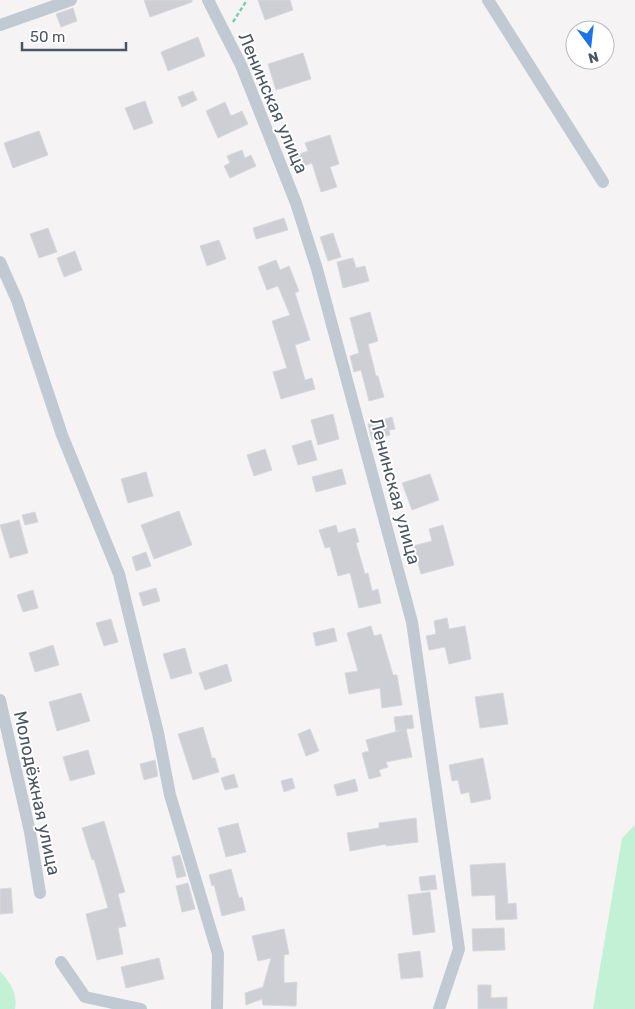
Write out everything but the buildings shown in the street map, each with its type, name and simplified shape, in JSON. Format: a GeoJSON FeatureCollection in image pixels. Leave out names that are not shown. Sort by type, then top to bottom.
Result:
{"type":"FeatureCollection","features":[{"type":"Feature","properties":{"kind":"street"},"geometry":{"type":"LineString","coordinates":[[0,25],[71,0]]}},
{"type":"Feature","properties":{"kind":"street","name":"Ленинская улица"},"geometry":{"type":"LineString","coordinates":[[208,0],[241,65],[296,203],[319,279],[412,622],[459,949],[439,1009]]}},
{"type":"Feature","properties":{"kind":"street"},"geometry":{"type":"LineString","coordinates":[[488,0],[602,182]]}},
{"type":"Feature","properties":{"kind":"street"},"geometry":{"type":"LineString","coordinates":[[0,262],[18,300],[62,435],[119,574],[158,733],[170,795],[218,954],[217,1009]]}},
{"type":"Feature","properties":{"kind":"street","name":"Молодёжная улица"},"geometry":{"type":"LineString","coordinates":[[0,700],[30,832],[40,894]]}},
{"type":"Feature","properties":{"kind":"street"},"geometry":{"type":"LineString","coordinates":[[61,962],[85,997],[141,1009]]}},
{"type":"Feature","properties":{"kind":"path"},"geometry":{"type":"LineString","coordinates":[[231,26],[247,0]]}},
{"type":"Feature","properties":{"kind":"green space"},"geometry":{"type":"Polygon","coordinates":[[[635,825],[635,1009],[593,1009],[622,838],[635,825]]]}},
{"type":"Feature","properties":{"kind":"green space"},"geometry":{"type":"Polygon","coordinates":[[[0,971],[12,989],[16,1004],[15,1009],[0,1009],[0,971]]]}}]}
